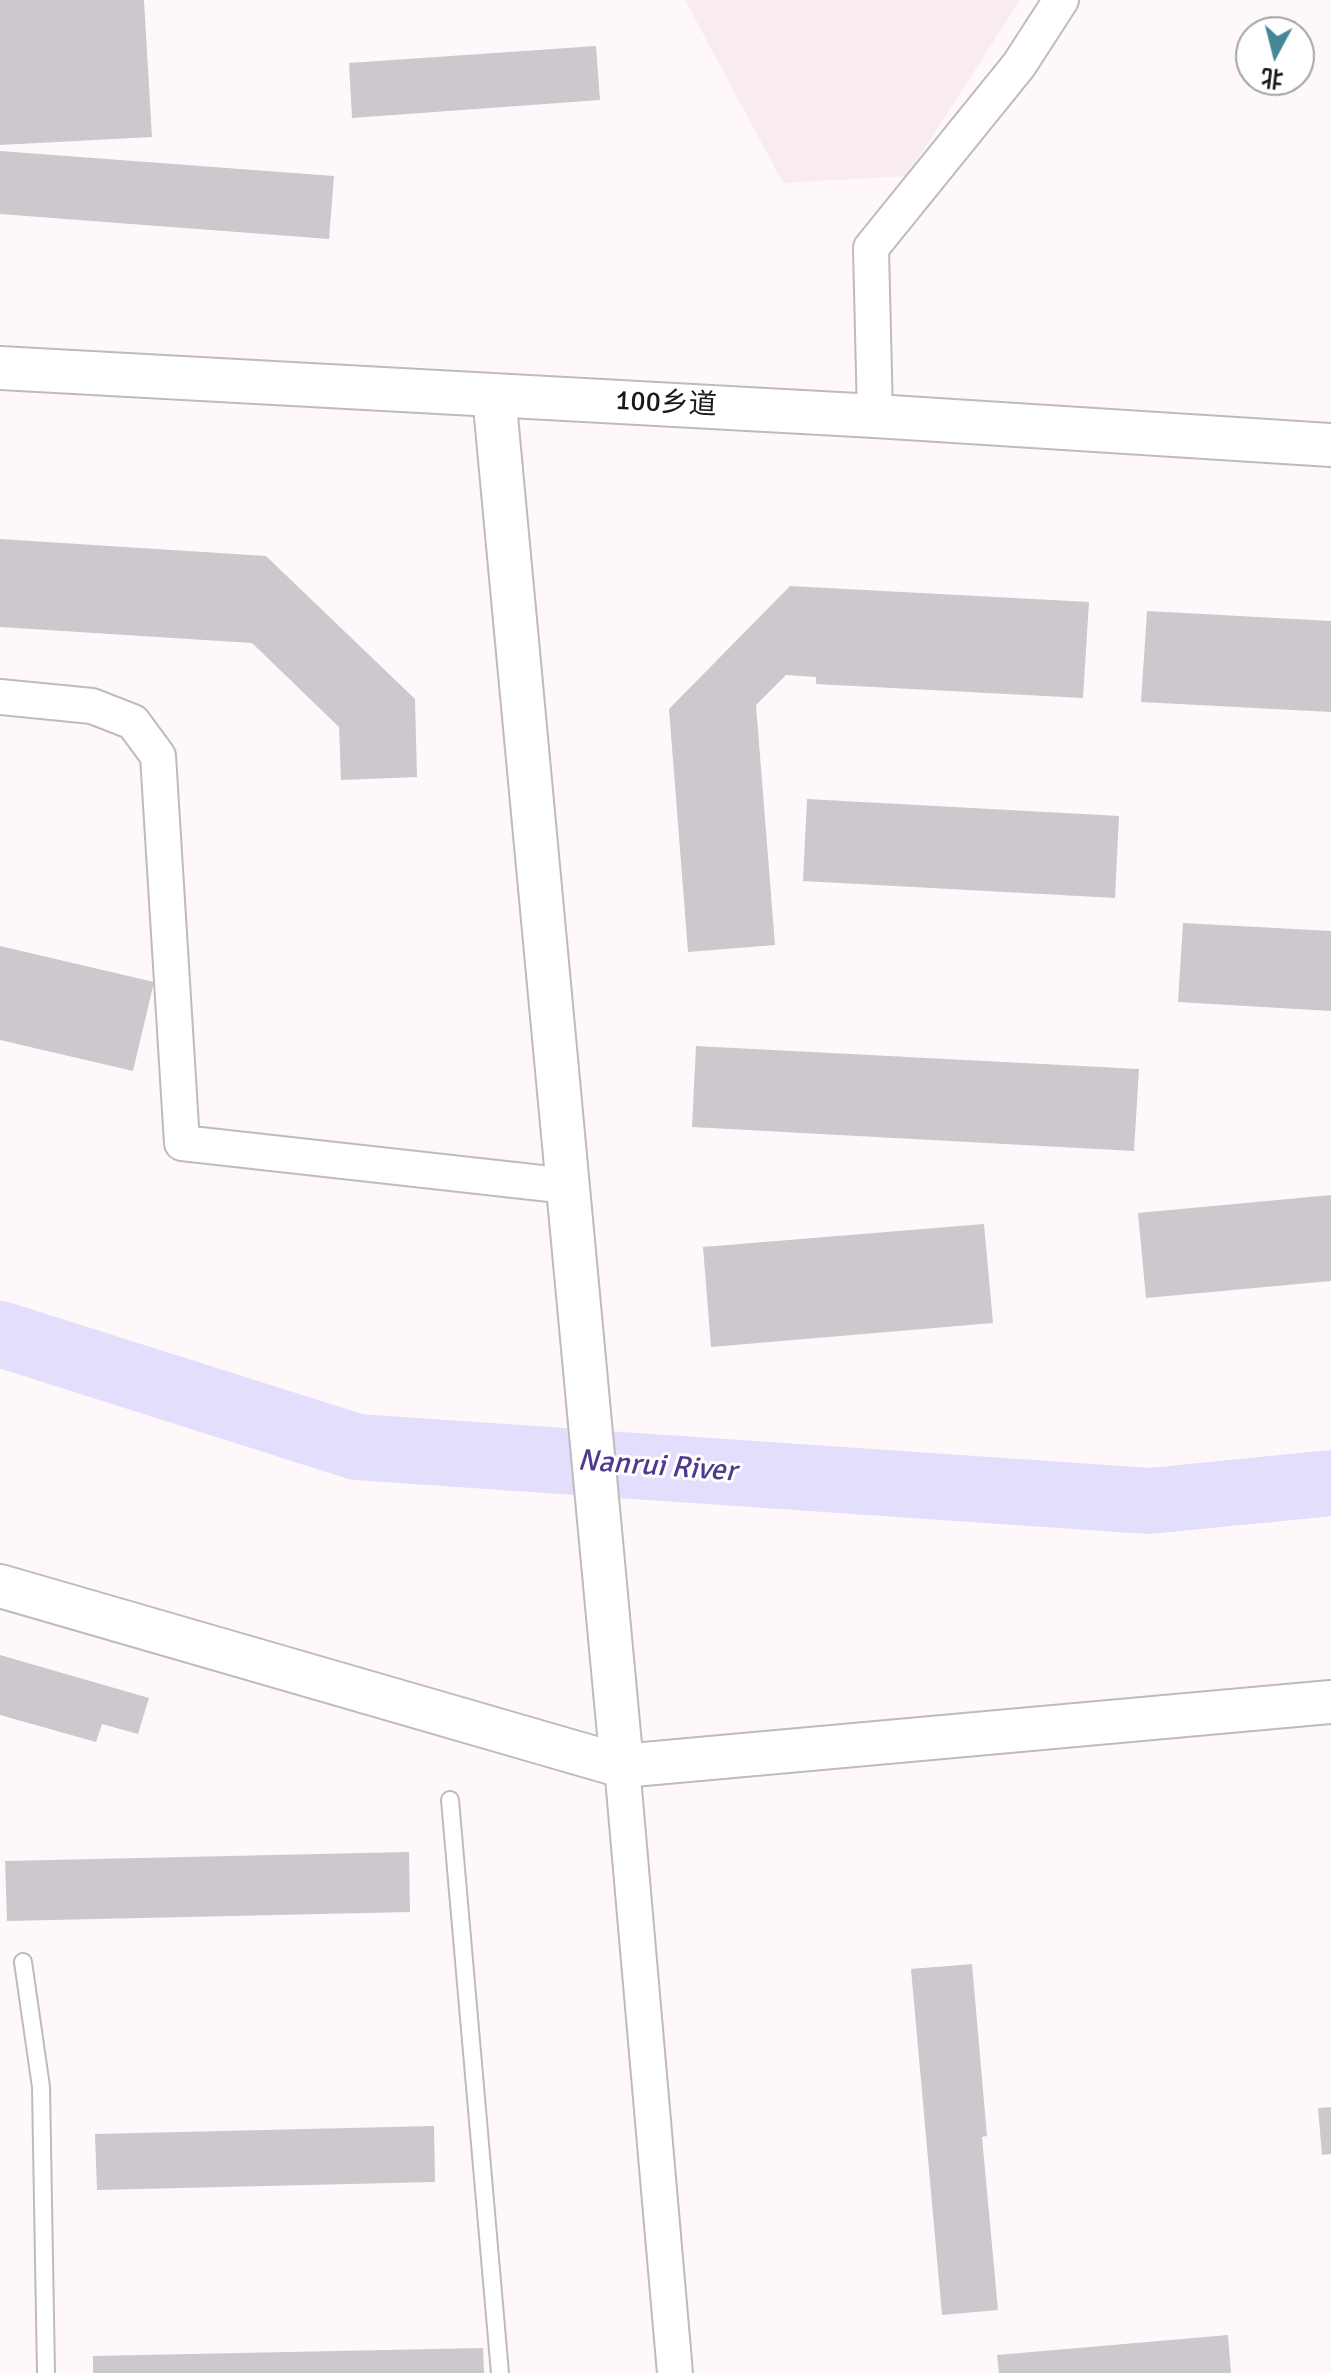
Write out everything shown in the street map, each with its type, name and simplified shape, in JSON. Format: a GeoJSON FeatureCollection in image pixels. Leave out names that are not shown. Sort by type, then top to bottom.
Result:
{"type":"FeatureCollection","features":[{"type":"Feature","properties":{"kind":"street"},"geometry":{"type":"LineString","coordinates":[[875,416],[871,248],[1019,65],[1061,0]]}},
{"type":"Feature","properties":{"kind":"street","name":"100乡道"},"geometry":{"type":"LineString","coordinates":[[0,368],[875,416],[1331,445]]}},
{"type":"Feature","properties":{"kind":"street"},"geometry":{"type":"LineString","coordinates":[[494,395],[607,1601],[675,2373]]}},
{"type":"Feature","properties":{"kind":"street"},"geometry":{"type":"LineString","coordinates":[[0,697],[92,706],[133,722],[158,756],[182,1143],[568,1186]]}},
{"type":"Feature","properties":{"kind":"street"},"geometry":{"type":"LineString","coordinates":[[0,1586],[622,1766],[1331,1702]]}},
{"type":"Feature","properties":{"kind":"lane"},"geometry":{"type":"LineString","coordinates":[[450,1800],[500,2373]]}},
{"type":"Feature","properties":{"kind":"lane"},"geometry":{"type":"LineString","coordinates":[[23,1962],[41,2087],[46,2373]]}},
{"type":"Feature","properties":{"kind":"shaded area"},"geometry":{"type":"Polygon","coordinates":[[[685,0],[1020,0],[907,176],[783,183],[685,0]]]}},
{"type":"Feature","properties":{"kind":"building"},"geometry":{"type":"Polygon","coordinates":[[[0,0],[144,0],[152,137],[0,145],[0,0]]]}},
{"type":"Feature","properties":{"kind":"building"},"geometry":{"type":"Polygon","coordinates":[[[596,46],[600,100],[352,118],[349,63],[596,46]]]}},
{"type":"Feature","properties":{"kind":"building"},"geometry":{"type":"Polygon","coordinates":[[[0,151],[334,176],[329,239],[0,214],[0,151]]]}},
{"type":"Feature","properties":{"kind":"building"},"geometry":{"type":"Polygon","coordinates":[[[0,539],[266,556],[415,699],[417,777],[341,780],[339,727],[252,643],[0,627],[0,539]]]}},
{"type":"Feature","properties":{"kind":"building"},"geometry":{"type":"Polygon","coordinates":[[[790,586],[1089,602],[1083,698],[816,684],[816,677],[786,675],[756,705],[775,945],[688,952],[669,709],[790,586]]]}},
{"type":"Feature","properties":{"kind":"building"},"geometry":{"type":"Polygon","coordinates":[[[1147,611],[1331,621],[1331,712],[1141,702],[1147,611]]]}},
{"type":"Feature","properties":{"kind":"building"},"geometry":{"type":"Polygon","coordinates":[[[807,799],[1119,816],[1115,898],[803,881],[807,799]]]}},
{"type":"Feature","properties":{"kind":"building"},"geometry":{"type":"Polygon","coordinates":[[[1183,923],[1331,931],[1331,1011],[1178,1002],[1183,923]]]}},
{"type":"Feature","properties":{"kind":"building"},"geometry":{"type":"Polygon","coordinates":[[[0,946],[154,982],[133,1071],[0,1040],[0,946]]]}},
{"type":"Feature","properties":{"kind":"building"},"geometry":{"type":"Polygon","coordinates":[[[696,1046],[1139,1069],[1134,1151],[692,1127],[696,1046]]]}},
{"type":"Feature","properties":{"kind":"building"},"geometry":{"type":"Polygon","coordinates":[[[1331,1195],[1331,1281],[1146,1298],[1138,1213],[1331,1195]]]}},
{"type":"Feature","properties":{"kind":"building"},"geometry":{"type":"Polygon","coordinates":[[[984,1224],[993,1323],[711,1347],[703,1247],[984,1224]]]}},
{"type":"Feature","properties":{"kind":"building"},"geometry":{"type":"Polygon","coordinates":[[[0,1655],[149,1698],[138,1734],[102,1724],[96,1742],[0,1715],[0,1655]]]}},
{"type":"Feature","properties":{"kind":"building"},"geometry":{"type":"Polygon","coordinates":[[[409,1852],[410,1912],[7,1921],[5,1861],[409,1852]]]}},
{"type":"Feature","properties":{"kind":"building"},"geometry":{"type":"Polygon","coordinates":[[[972,1964],[987,2136],[982,2137],[998,2310],[942,2315],[911,1969],[972,1964]]]}},
{"type":"Feature","properties":{"kind":"building"},"geometry":{"type":"Polygon","coordinates":[[[1331,2107],[1331,2154],[1322,2155],[1318,2108],[1331,2107]]]}},
{"type":"Feature","properties":{"kind":"building"},"geometry":{"type":"Polygon","coordinates":[[[434,2126],[435,2182],[97,2190],[95,2134],[434,2126]]]}},
{"type":"Feature","properties":{"kind":"building"},"geometry":{"type":"Polygon","coordinates":[[[1228,2335],[1231,2373],[999,2373],[997,2355],[1228,2335]]]}},
{"type":"Feature","properties":{"kind":"building"},"geometry":{"type":"Polygon","coordinates":[[[483,2348],[484,2373],[93,2373],[93,2356],[483,2348]]]}},
{"type":"Feature","properties":{"kind":"waterway","name":"Nanrui River"},"geometry":{"type":"LineString","coordinates":[[0,1334],[357,1447],[1149,1501],[1331,1483]]}}]}
